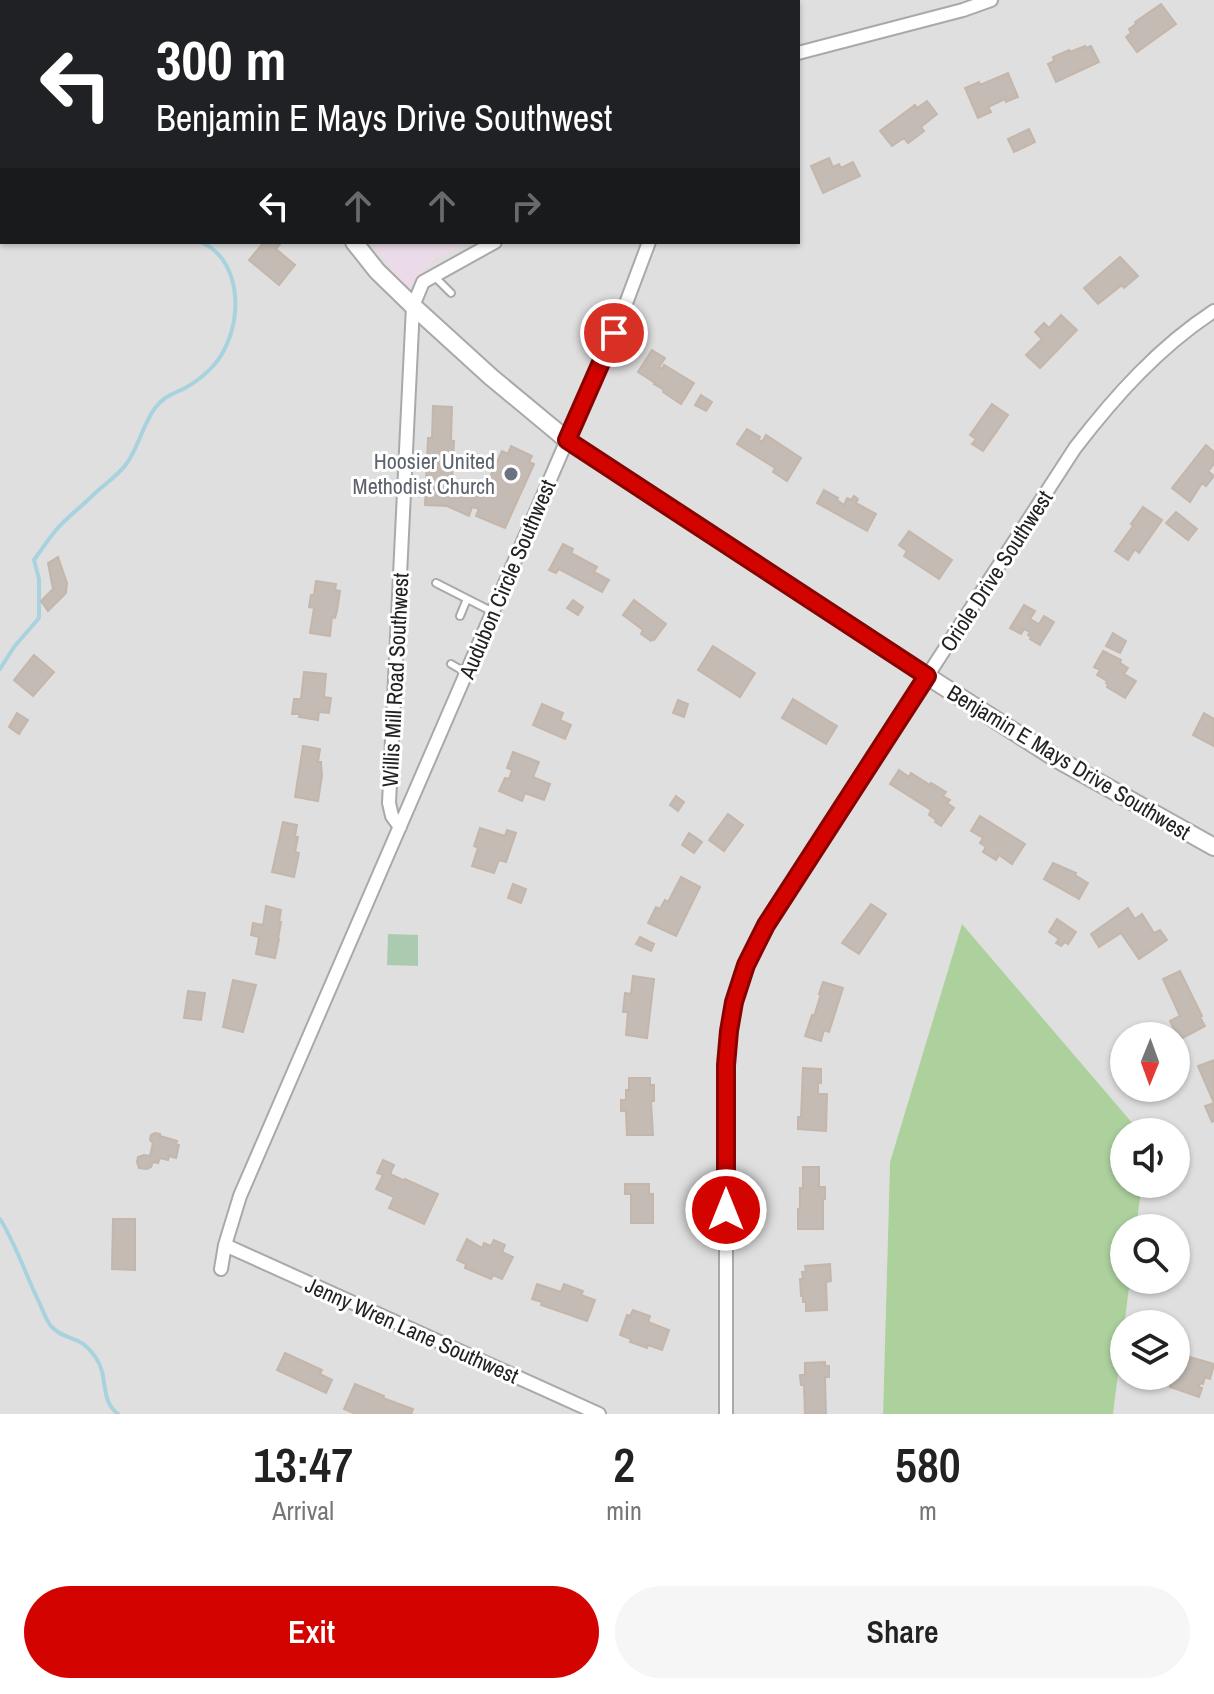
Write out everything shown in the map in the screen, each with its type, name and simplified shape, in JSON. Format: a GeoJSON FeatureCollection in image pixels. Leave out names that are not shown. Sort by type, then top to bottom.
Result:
{"type":"FeatureCollection","features":[{"type":"Feature","properties":{"kind":"street"},"geometry":{"type":"LineString","coordinates":[[800,52],[991,0]]}},
{"type":"Feature","properties":{"kind":"street","name":"Benjamin E Mays Drive Southwest"},"geometry":{"type":"LineString","coordinates":[[356,244],[377,271],[413,306],[567,440],[1057,759],[1214,847]]}},
{"type":"Feature","properties":{"kind":"street"},"geometry":{"type":"LineString","coordinates":[[413,306],[423,282],[491,244]]}},
{"type":"Feature","properties":{"kind":"street","name":"Audubon Circle Southwest"},"geometry":{"type":"LineString","coordinates":[[400,827],[625,306],[648,244]]}},
{"type":"Feature","properties":{"kind":"street","name":"Willis Mill Road Southwest"},"geometry":{"type":"LineString","coordinates":[[400,827],[392,816],[389,803],[413,306]]}},
{"type":"Feature","properties":{"kind":"street","name":"Oriole Drive Southwest"},"geometry":{"type":"LineString","coordinates":[[726,1414],[726,1065],[734,1002],[746,965],[766,925],[1075,448],[1137,375],[1195,323],[1214,311]]}},
{"type":"Feature","properties":{"kind":"street"},"geometry":{"type":"LineString","coordinates":[[221,1269],[240,1196],[400,827]]}},
{"type":"Feature","properties":{"kind":"street","name":"Jenny Wren Lane Southwest"},"geometry":{"type":"LineString","coordinates":[[225,1245],[599,1414]]}},
{"type":"Feature","properties":{"kind":"lane"},"geometry":{"type":"LineString","coordinates":[[434,276],[451,293]]}},
{"type":"Feature","properties":{"kind":"lane"},"geometry":{"type":"LineString","coordinates":[[436,583],[493,612]]}},
{"type":"Feature","properties":{"kind":"lane"},"geometry":{"type":"LineString","coordinates":[[460,616],[467,599]]}},
{"type":"Feature","properties":{"kind":"lane"},"geometry":{"type":"LineString","coordinates":[[451,664],[467,672]]}},
{"type":"Feature","properties":{"kind":"shaded area"},"geometry":{"type":"Polygon","coordinates":[[[800,0],[1214,0],[1214,1414],[1113,1414],[1116,1390],[1190,1390],[1190,1310],[1126,1310],[1128,1294],[1190,1294],[1190,1214],[1138,1214],[1140,1198],[1190,1198],[1190,1118],[1128,1118],[1114,1102],[1190,1102],[1190,1022],[1110,1022],[1110,1097],[962,925],[890,1162],[883,1414],[0,1414],[0,244],[800,244],[800,0]]]}},
{"type":"Feature","properties":{"kind":"shaded area"},"geometry":{"type":"Polygon","coordinates":[[[373,244],[467,244],[436,258],[408,291],[373,244]]]}},
{"type":"Feature","properties":{"kind":"green space"},"geometry":{"type":"Polygon","coordinates":[[[962,924],[1110,1097],[1110,1102],[1114,1102],[1128,1118],[1110,1118],[1110,1198],[1140,1198],[1138,1214],[1110,1214],[1110,1294],[1128,1294],[1126,1310],[1110,1310],[1110,1390],[1116,1390],[1113,1414],[883,1414],[890,1162],[962,924]]]}},
{"type":"Feature","properties":{"kind":"green space"},"geometry":{"type":"Polygon","coordinates":[[[388,934],[418,935],[418,966],[387,965],[388,934]]]}},
{"type":"Feature","properties":{"kind":"building"},"geometry":{"type":"Polygon","coordinates":[[[1161,4],[1176,24],[1137,52],[1126,37],[1131,33],[1129,29],[1161,4]]]}},
{"type":"Feature","properties":{"kind":"building"},"geometry":{"type":"Polygon","coordinates":[[[1091,46],[1099,62],[1056,82],[1048,64],[1054,61],[1053,57],[1091,46]]]}},
{"type":"Feature","properties":{"kind":"building"},"geometry":{"type":"Polygon","coordinates":[[[1008,73],[1018,97],[988,107],[991,112],[978,118],[965,88],[1008,73]]]}},
{"type":"Feature","properties":{"kind":"building"},"geometry":{"type":"Polygon","coordinates":[[[927,101],[937,114],[921,127],[924,131],[908,143],[904,138],[892,146],[880,131],[915,105],[917,108],[927,101]]]}},
{"type":"Feature","properties":{"kind":"building"},"geometry":{"type":"Polygon","coordinates":[[[1029,129],[1035,142],[1014,152],[1008,139],[1029,129]]]}},
{"type":"Feature","properties":{"kind":"building"},"geometry":{"type":"Polygon","coordinates":[[[829,158],[833,167],[839,164],[841,168],[853,162],[860,176],[823,193],[811,166],[829,158]]]}},
{"type":"Feature","properties":{"kind":"building"},"geometry":{"type":"Polygon","coordinates":[[[262,244],[280,244],[276,249],[295,265],[279,285],[249,260],[262,244]]]}},
{"type":"Feature","properties":{"kind":"building"},"geometry":{"type":"Polygon","coordinates":[[[1120,257],[1138,276],[1098,304],[1084,288],[1120,257]]]}},
{"type":"Feature","properties":{"kind":"building"},"geometry":{"type":"Polygon","coordinates":[[[1061,315],[1077,330],[1040,368],[1026,355],[1042,339],[1035,332],[1044,323],[1049,328],[1061,315]]]}},
{"type":"Feature","properties":{"kind":"building"},"geometry":{"type":"Polygon","coordinates":[[[652,350],[665,358],[659,367],[662,369],[664,365],[694,383],[681,404],[638,372],[652,350]]]}},
{"type":"Feature","properties":{"kind":"building"},"geometry":{"type":"Polygon","coordinates":[[[701,395],[712,402],[706,411],[695,405],[701,395]]]}},
{"type":"Feature","properties":{"kind":"building"},"geometry":{"type":"Polygon","coordinates":[[[992,404],[1008,415],[983,451],[972,444],[976,439],[970,435],[992,404]]]}},
{"type":"Feature","properties":{"kind":"building","name":"Hoosier United Methodist Church"},"geometry":{"type":"Polygon","coordinates":[[[433,406],[452,407],[452,483],[481,497],[502,451],[508,454],[511,446],[532,456],[529,462],[534,464],[505,528],[476,516],[479,509],[472,507],[469,516],[447,506],[425,505],[428,438],[432,438],[433,406]]]}},
{"type":"Feature","properties":{"kind":"building"},"geometry":{"type":"Polygon","coordinates":[[[747,429],[760,437],[758,439],[762,442],[766,435],[801,458],[787,481],[773,472],[775,468],[737,444],[747,429]]]}},
{"type":"Feature","properties":{"kind":"building"},"geometry":{"type":"Polygon","coordinates":[[[1206,445],[1214,452],[1214,464],[1208,471],[1214,476],[1206,486],[1202,483],[1190,502],[1172,488],[1206,445]]]}},
{"type":"Feature","properties":{"kind":"building"},"geometry":{"type":"Polygon","coordinates":[[[824,490],[844,505],[847,498],[851,500],[854,496],[858,499],[856,503],[876,514],[867,531],[817,503],[824,490]]]}},
{"type":"Feature","properties":{"kind":"building"},"geometry":{"type":"Polygon","coordinates":[[[1143,507],[1162,520],[1139,553],[1135,549],[1128,560],[1115,551],[1143,507]]]}},
{"type":"Feature","properties":{"kind":"building"},"geometry":{"type":"Polygon","coordinates":[[[1176,512],[1197,529],[1188,540],[1166,523],[1176,512]]]}},
{"type":"Feature","properties":{"kind":"building"},"geometry":{"type":"Polygon","coordinates":[[[909,531],[952,560],[939,579],[904,556],[907,551],[899,545],[909,531]]]}},
{"type":"Feature","properties":{"kind":"building"},"geometry":{"type":"Polygon","coordinates":[[[563,544],[573,549],[571,553],[597,567],[594,572],[609,580],[602,592],[559,569],[556,573],[549,570],[563,544]]]}},
{"type":"Feature","properties":{"kind":"building"},"geometry":{"type":"Polygon","coordinates":[[[58,557],[67,583],[66,593],[48,611],[41,601],[53,589],[48,563],[58,557]]]}},
{"type":"Feature","properties":{"kind":"building"},"geometry":{"type":"Polygon","coordinates":[[[316,581],[336,584],[335,590],[340,591],[330,636],[310,633],[314,608],[309,607],[316,581]]]}},
{"type":"Feature","properties":{"kind":"building"},"geometry":{"type":"Polygon","coordinates":[[[573,600],[583,607],[578,615],[567,608],[573,600]]]}},
{"type":"Feature","properties":{"kind":"building"},"geometry":{"type":"Polygon","coordinates":[[[634,600],[666,624],[654,640],[641,634],[643,630],[623,615],[634,600]]]}},
{"type":"Feature","properties":{"kind":"building"},"geometry":{"type":"Polygon","coordinates":[[[1024,605],[1035,611],[1030,619],[1039,624],[1044,616],[1054,622],[1040,645],[1030,639],[1030,632],[1024,629],[1021,634],[1010,628],[1024,605]]]}},
{"type":"Feature","properties":{"kind":"building"},"geometry":{"type":"Polygon","coordinates":[[[1113,633],[1126,641],[1120,653],[1106,646],[1113,633]]]}},
{"type":"Feature","properties":{"kind":"building"},"geometry":{"type":"Polygon","coordinates":[[[713,646],[755,673],[740,697],[698,670],[713,646]]]}},
{"type":"Feature","properties":{"kind":"building"},"geometry":{"type":"Polygon","coordinates":[[[1103,651],[1121,660],[1120,663],[1128,668],[1124,674],[1136,681],[1125,698],[1107,687],[1107,681],[1097,675],[1100,670],[1094,667],[1103,651]]]}},
{"type":"Feature","properties":{"kind":"building"},"geometry":{"type":"Polygon","coordinates":[[[34,655],[54,672],[33,696],[14,680],[34,655]]]}},
{"type":"Feature","properties":{"kind":"building"},"geometry":{"type":"Polygon","coordinates":[[[304,672],[326,674],[324,697],[331,698],[329,713],[319,712],[318,720],[292,714],[294,699],[301,699],[304,672]]]}},
{"type":"Feature","properties":{"kind":"building"},"geometry":{"type":"Polygon","coordinates":[[[793,699],[837,726],[826,744],[782,718],[793,699]]]}},
{"type":"Feature","properties":{"kind":"building"},"geometry":{"type":"Polygon","coordinates":[[[678,700],[688,704],[684,717],[673,713],[678,700]]]}},
{"type":"Feature","properties":{"kind":"building"},"geometry":{"type":"Polygon","coordinates":[[[542,704],[563,713],[560,720],[571,725],[565,739],[533,725],[542,704]]]}},
{"type":"Feature","properties":{"kind":"building"},"geometry":{"type":"Polygon","coordinates":[[[17,713],[28,720],[19,734],[9,727],[17,713]]]}},
{"type":"Feature","properties":{"kind":"building"},"geometry":{"type":"Polygon","coordinates":[[[1204,713],[1214,719],[1214,746],[1193,735],[1204,713]]]}},
{"type":"Feature","properties":{"kind":"building"},"geometry":{"type":"Polygon","coordinates":[[[303,746],[320,749],[318,762],[321,762],[322,776],[318,801],[295,797],[303,746]]]}},
{"type":"Feature","properties":{"kind":"building"},"geometry":{"type":"Polygon","coordinates":[[[513,752],[539,762],[533,777],[550,784],[544,800],[525,793],[522,801],[499,791],[505,778],[509,779],[512,770],[507,768],[513,752]]]}},
{"type":"Feature","properties":{"kind":"building"},"geometry":{"type":"Polygon","coordinates":[[[899,770],[946,792],[943,796],[950,800],[947,803],[954,808],[941,826],[929,815],[931,810],[890,784],[899,770]]]}},
{"type":"Feature","properties":{"kind":"building"},"geometry":{"type":"Polygon","coordinates":[[[676,796],[684,802],[678,811],[670,805],[676,796]]]}},
{"type":"Feature","properties":{"kind":"building"},"geometry":{"type":"Polygon","coordinates":[[[728,814],[743,825],[724,851],[709,840],[728,814]]]}},
{"type":"Feature","properties":{"kind":"building"},"geometry":{"type":"Polygon","coordinates":[[[980,816],[1025,844],[1012,864],[999,855],[996,860],[983,852],[986,847],[980,843],[983,838],[971,831],[980,816]]]}},
{"type":"Feature","properties":{"kind":"building"},"geometry":{"type":"Polygon","coordinates":[[[283,822],[297,825],[295,852],[299,853],[294,877],[272,872],[283,822]]]}},
{"type":"Feature","properties":{"kind":"building"},"geometry":{"type":"Polygon","coordinates":[[[480,828],[505,836],[507,830],[516,833],[506,862],[499,860],[494,873],[472,866],[480,828]]]}},
{"type":"Feature","properties":{"kind":"building"},"geometry":{"type":"Polygon","coordinates":[[[689,833],[702,842],[694,853],[682,845],[689,833]]]}},
{"type":"Feature","properties":{"kind":"building"},"geometry":{"type":"Polygon","coordinates":[[[1053,863],[1076,873],[1088,883],[1079,899],[1044,879],[1053,863]]]}},
{"type":"Feature","properties":{"kind":"building"},"geometry":{"type":"Polygon","coordinates":[[[681,877],[700,887],[676,936],[648,923],[656,907],[660,909],[665,900],[668,902],[681,877]]]}},
{"type":"Feature","properties":{"kind":"building"},"geometry":{"type":"Polygon","coordinates":[[[513,884],[526,889],[521,903],[508,898],[513,884]]]}},
{"type":"Feature","properties":{"kind":"building"},"geometry":{"type":"Polygon","coordinates":[[[871,904],[886,914],[859,954],[842,943],[871,904]]]}},
{"type":"Feature","properties":{"kind":"building"},"geometry":{"type":"Polygon","coordinates":[[[266,906],[281,910],[275,958],[256,954],[259,937],[251,935],[253,923],[263,925],[266,906]]]}},
{"type":"Feature","properties":{"kind":"building"},"geometry":{"type":"Polygon","coordinates":[[[1128,908],[1135,919],[1142,914],[1154,933],[1160,930],[1167,940],[1139,959],[1121,933],[1099,947],[1091,934],[1128,908]]]}},
{"type":"Feature","properties":{"kind":"building"},"geometry":{"type":"Polygon","coordinates":[[[1057,919],[1076,932],[1068,944],[1065,942],[1061,946],[1056,943],[1059,939],[1049,932],[1057,919]]]}},
{"type":"Feature","properties":{"kind":"building"},"geometry":{"type":"Polygon","coordinates":[[[640,937],[654,944],[651,951],[636,944],[640,937]]]}},
{"type":"Feature","properties":{"kind":"building"},"geometry":{"type":"Polygon","coordinates":[[[1180,971],[1205,1026],[1190,1034],[1190,1022],[1170,1022],[1180,1016],[1163,979],[1180,971]]]}},
{"type":"Feature","properties":{"kind":"building"},"geometry":{"type":"Polygon","coordinates":[[[633,976],[654,979],[647,1038],[626,1035],[628,1012],[623,1012],[625,993],[631,994],[633,976]]]}},
{"type":"Feature","properties":{"kind":"building"},"geometry":{"type":"Polygon","coordinates":[[[233,980],[256,985],[243,1032],[223,1027],[233,980]]]}},
{"type":"Feature","properties":{"kind":"building"},"geometry":{"type":"Polygon","coordinates":[[[823,982],[843,988],[829,1032],[824,1030],[821,1041],[805,1036],[823,982]]]}},
{"type":"Feature","properties":{"kind":"building"},"geometry":{"type":"Polygon","coordinates":[[[188,991],[205,993],[201,1020],[184,1018],[188,991]]]}},
{"type":"Feature","properties":{"kind":"building"},"geometry":{"type":"Polygon","coordinates":[[[1214,1060],[1214,1103],[1198,1066],[1214,1060]]]}},
{"type":"Feature","properties":{"kind":"building"},"geometry":{"type":"Polygon","coordinates":[[[803,1068],[821,1069],[818,1094],[827,1094],[826,1131],[798,1129],[803,1068]]]}},
{"type":"Feature","properties":{"kind":"building"},"geometry":{"type":"Polygon","coordinates":[[[629,1078],[650,1078],[650,1085],[654,1085],[654,1101],[651,1101],[653,1135],[627,1135],[626,1111],[621,1111],[621,1100],[626,1100],[629,1078]]]}},
{"type":"Feature","properties":{"kind":"building"},"geometry":{"type":"Polygon","coordinates":[[[1214,1103],[1214,1121],[1212,1122],[1205,1106],[1214,1103]]]}},
{"type":"Feature","properties":{"kind":"building"},"geometry":{"type":"Polygon","coordinates":[[[155,1133],[177,1141],[176,1158],[160,1158],[158,1163],[153,1162],[147,1169],[139,1168],[138,1157],[150,1156],[151,1135],[155,1133]]]}},
{"type":"Feature","properties":{"kind":"building"},"geometry":{"type":"Polygon","coordinates":[[[383,1160],[394,1165],[390,1174],[438,1194],[424,1224],[389,1208],[394,1197],[376,1189],[383,1175],[377,1173],[383,1160]]]}},
{"type":"Feature","properties":{"kind":"building"},"geometry":{"type":"Polygon","coordinates":[[[803,1167],[819,1167],[819,1187],[825,1187],[823,1229],[798,1229],[803,1167]]]}},
{"type":"Feature","properties":{"kind":"building"},"geometry":{"type":"Polygon","coordinates":[[[625,1184],[649,1184],[649,1194],[653,1194],[653,1223],[631,1223],[631,1194],[625,1194],[625,1184]]]}},
{"type":"Feature","properties":{"kind":"building"},"geometry":{"type":"Polygon","coordinates":[[[113,1219],[135,1219],[135,1270],[112,1269],[113,1219]]]}},
{"type":"Feature","properties":{"kind":"building"},"geometry":{"type":"Polygon","coordinates":[[[467,1239],[482,1248],[484,1243],[491,1246],[494,1240],[505,1245],[502,1252],[513,1257],[502,1279],[493,1275],[491,1279],[465,1268],[466,1264],[457,1260],[467,1239]]]}},
{"type":"Feature","properties":{"kind":"building"},"geometry":{"type":"Polygon","coordinates":[[[830,1264],[831,1281],[826,1282],[827,1310],[806,1311],[800,1279],[803,1279],[802,1272],[806,1272],[805,1266],[830,1264]]]}},
{"type":"Feature","properties":{"kind":"building"},"geometry":{"type":"Polygon","coordinates":[[[537,1284],[561,1292],[564,1284],[583,1291],[581,1295],[595,1300],[587,1321],[532,1299],[537,1284]]]}},
{"type":"Feature","properties":{"kind":"building"},"geometry":{"type":"Polygon","coordinates":[[[633,1310],[650,1316],[648,1322],[669,1330],[662,1350],[630,1342],[631,1339],[620,1335],[627,1315],[630,1316],[633,1310]]]}},
{"type":"Feature","properties":{"kind":"building"},"geometry":{"type":"Polygon","coordinates":[[[285,1353],[322,1370],[320,1374],[332,1380],[326,1393],[277,1370],[285,1353]]]}},
{"type":"Feature","properties":{"kind":"building"},"geometry":{"type":"Polygon","coordinates":[[[1190,1357],[1214,1364],[1210,1379],[1205,1377],[1203,1384],[1200,1383],[1199,1397],[1179,1390],[1190,1390],[1190,1357]]]}},
{"type":"Feature","properties":{"kind":"building"},"geometry":{"type":"Polygon","coordinates":[[[825,1362],[825,1366],[829,1366],[829,1377],[825,1377],[826,1414],[805,1414],[804,1385],[801,1385],[800,1375],[805,1375],[805,1363],[825,1362]]]}},
{"type":"Feature","properties":{"kind":"building"},"geometry":{"type":"Polygon","coordinates":[[[355,1384],[413,1409],[411,1414],[356,1414],[344,1409],[355,1384]]]}},
{"type":"Feature","properties":{"kind":"waterway"},"geometry":{"type":"LineString","coordinates":[[0,669],[39,618],[39,579],[34,560],[60,526],[123,468],[159,404],[201,378],[224,351],[234,317],[233,281],[216,252],[204,244]]}},
{"type":"Feature","properties":{"kind":"waterway"},"geometry":{"type":"LineString","coordinates":[[0,1219],[51,1326],[88,1348],[100,1365],[108,1402],[118,1414]]}},
{"type":"Feature","properties":{"kind":"place","name":"Hoosier United Methodist Church"},"geometry":{"type":"Point","coordinates":[511,474]}},
{"type":"Feature","properties":{"kind":"route"},"geometry":{"type":"LineString","coordinates":[[614,333],[567,440],[927,676],[766,925],[746,965],[734,1002],[726,1065],[726,1210]]}}]}
